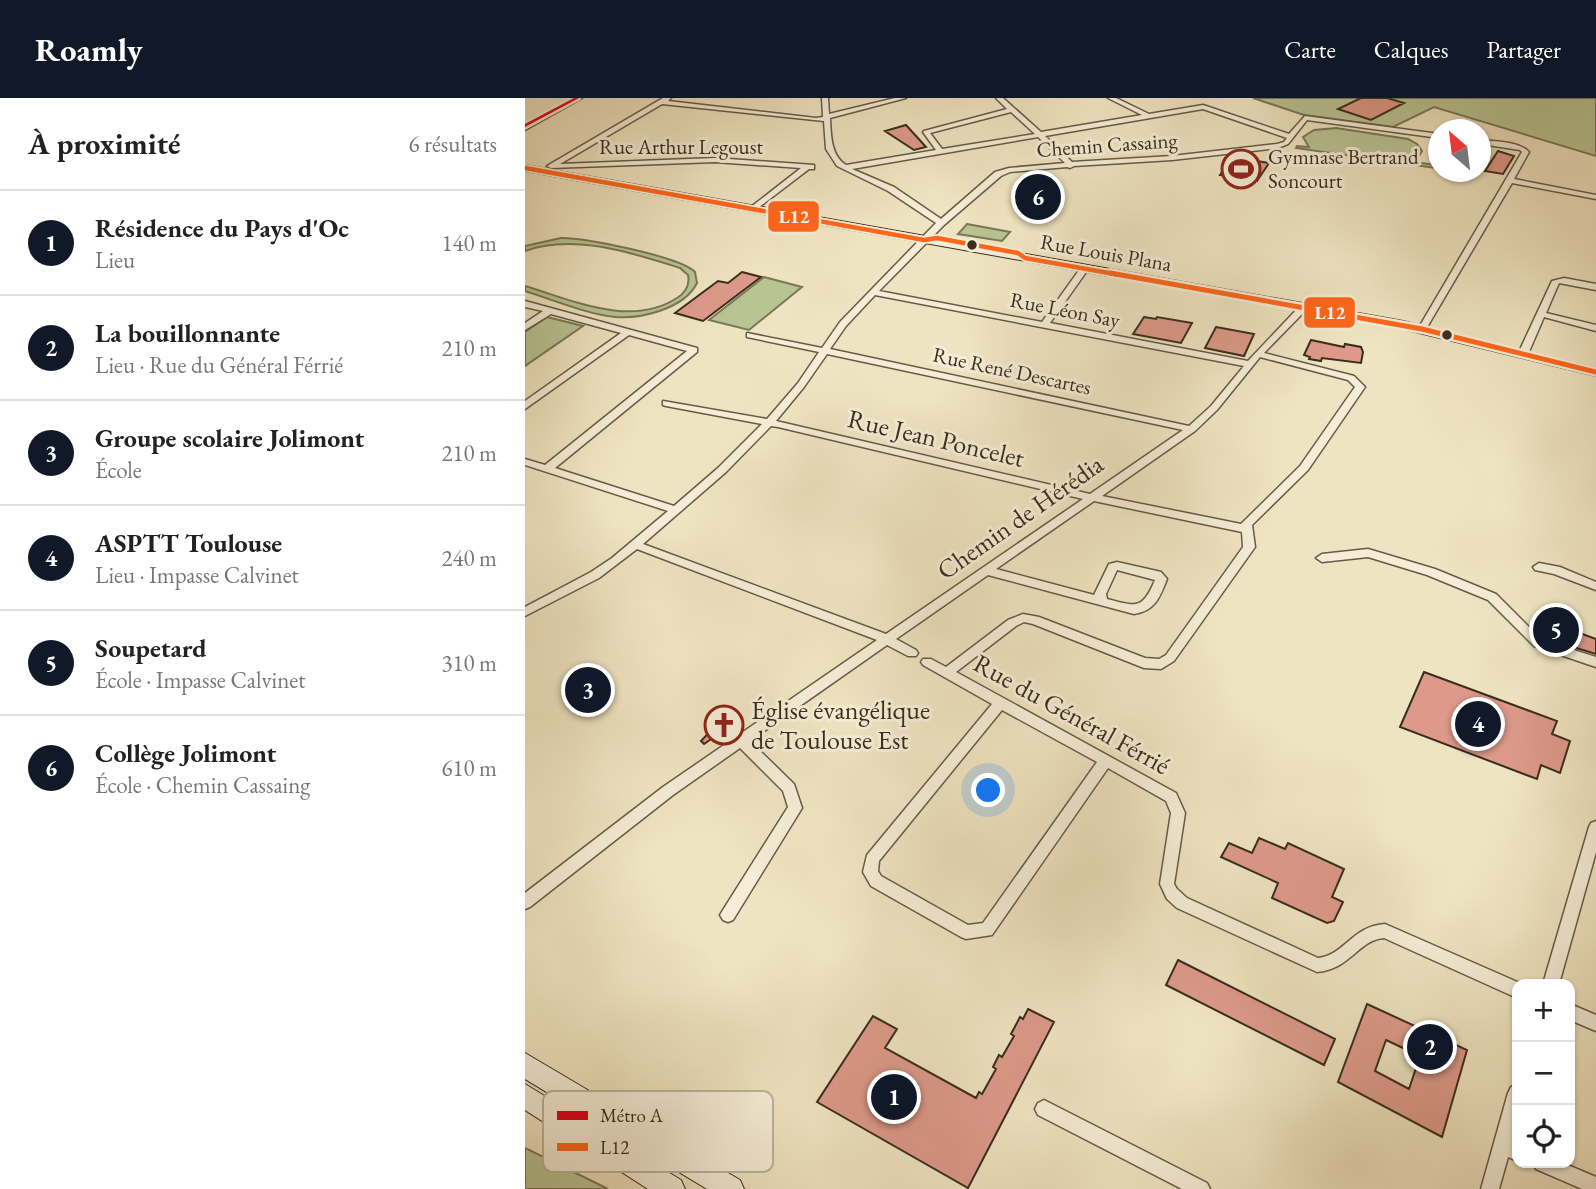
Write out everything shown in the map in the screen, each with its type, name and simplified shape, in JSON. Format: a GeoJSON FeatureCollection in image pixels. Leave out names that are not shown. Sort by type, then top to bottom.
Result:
{"type":"FeatureCollection","features":[{"type":"Feature","properties":{"kind":"street"},"geometry":{"type":"LineString","coordinates":[[525,128],[579,98]]}},
{"type":"Feature","properties":{"kind":"street"},"geometry":{"type":"LineString","coordinates":[[825,98],[830,153],[843,168],[891,189],[941,223]]}},
{"type":"Feature","properties":{"kind":"street"},"geometry":{"type":"LineString","coordinates":[[546,168],[665,100],[816,120],[903,98]]}},
{"type":"Feature","properties":{"kind":"street"},"geometry":{"type":"LineString","coordinates":[[999,98],[1068,160],[1070,166]]}},
{"type":"Feature","properties":{"kind":"street"},"geometry":{"type":"LineString","coordinates":[[1111,98],[1148,116]]}},
{"type":"Feature","properties":{"kind":"street"},"geometry":{"type":"LineString","coordinates":[[843,168],[1203,107],[1291,137],[1305,118],[1428,135]]}},
{"type":"Feature","properties":{"kind":"street"},"geometry":{"type":"LineString","coordinates":[[941,152],[926,132],[1011,110]]}},
{"type":"Feature","properties":{"kind":"street","name":"Chemin Cassaing"},"geometry":{"type":"LineString","coordinates":[[525,612],[595,575],[636,545],[730,463],[801,385],[848,318],[941,223],[1003,171],[1268,148],[1286,143],[1291,137]]}},
{"type":"Feature","properties":{"kind":"street"},"geometry":{"type":"LineString","coordinates":[[1422,329],[1526,149],[1491,144]]}},
{"type":"Feature","properties":{"kind":"street","name":"Rue Arthur Legoust"},"geometry":{"type":"LineString","coordinates":[[546,168],[715,160],[809,167]]}},
{"type":"Feature","properties":{"kind":"street"},"geometry":{"type":"LineString","coordinates":[[754,209],[809,167]]}},
{"type":"Feature","properties":{"kind":"street","name":"Rue Louis Plana"},"geometry":{"type":"LineString","coordinates":[[525,168],[546,168],[754,209],[1422,329],[1596,372]]}},
{"type":"Feature","properties":{"kind":"street"},"geometry":{"type":"LineString","coordinates":[[1509,180],[1596,197]]}},
{"type":"Feature","properties":{"kind":"street"},"geometry":{"type":"LineString","coordinates":[[1045,324],[1085,268]]}},
{"type":"Feature","properties":{"kind":"street"},"geometry":{"type":"LineString","coordinates":[[1523,354],[1556,281],[1564,280],[1596,287]]}},
{"type":"Feature","properties":{"kind":"street","name":"Rue Léon Say"},"geometry":{"type":"LineString","coordinates":[[873,292],[1351,378],[1360,387],[1304,468],[1248,521],[1245,529]]}},
{"type":"Feature","properties":{"kind":"street"},"geometry":{"type":"LineString","coordinates":[[525,304],[694,350]]}},
{"type":"Feature","properties":{"kind":"street","name":"Chemin de Hérédia"},"geometry":{"type":"LineString","coordinates":[[525,902],[634,817],[741,740],[1191,429],[1214,408],[1254,359],[1303,308]]}},
{"type":"Feature","properties":{"kind":"street"},"geometry":{"type":"LineString","coordinates":[[525,327],[549,311]]}},
{"type":"Feature","properties":{"kind":"street"},"geometry":{"type":"LineString","coordinates":[[1541,314],[1596,328]]}},
{"type":"Feature","properties":{"kind":"street"},"geometry":{"type":"LineString","coordinates":[[525,406],[629,331]]}},
{"type":"Feature","properties":{"kind":"street","name":"Rue René Descartes"},"geometry":{"type":"LineString","coordinates":[[750,335],[1191,429]]}},
{"type":"Feature","properties":{"kind":"street"},"geometry":{"type":"LineString","coordinates":[[547,469],[694,350]]}},
{"type":"Feature","properties":{"kind":"street","name":"Rue Jean Poncelet"},"geometry":{"type":"LineString","coordinates":[[666,403],[768,423],[1245,529]]}},
{"type":"Feature","properties":{"kind":"street"},"geometry":{"type":"LineString","coordinates":[[525,462],[675,510]]}},
{"type":"Feature","properties":{"kind":"street"},"geometry":{"type":"LineString","coordinates":[[947,673],[1012,623],[1023,618],[1035,620],[1144,663],[1161,664],[1170,658],[1249,547],[1250,540],[1245,529]]}},
{"type":"Feature","properties":{"kind":"street"},"geometry":{"type":"LineString","coordinates":[[636,545],[886,639],[912,653]]}},
{"type":"Feature","properties":{"kind":"street"},"geometry":{"type":"LineString","coordinates":[[1322,558],[1368,553],[1431,572],[1492,597],[1538,643],[1596,662]]}},
{"type":"Feature","properties":{"kind":"street"},"geometry":{"type":"LineString","coordinates":[[987,571],[1135,610],[1149,605],[1161,579],[1157,575],[1117,566],[1100,594],[1101,600]]}},
{"type":"Feature","properties":{"kind":"street"},"geometry":{"type":"LineString","coordinates":[[1539,567],[1567,573],[1596,586]]}},
{"type":"Feature","properties":{"kind":"street","name":"Rue du Général Férrié"},"geometry":{"type":"LineString","coordinates":[[927,662],[1167,793],[1178,814],[1167,878],[1172,894],[1182,903],[1318,965],[1333,964],[1370,932],[1385,930],[1512,988]]}},
{"type":"Feature","properties":{"kind":"street"},"geometry":{"type":"LineString","coordinates":[[1000,702],[872,859],[870,872],[876,881],[966,932],[987,930],[1106,760]]}},
{"type":"Feature","properties":{"kind":"street"},"geometry":{"type":"LineString","coordinates":[[728,915],[795,808],[789,788],[741,740]]}},
{"type":"Feature","properties":{"kind":"street"},"geometry":{"type":"LineString","coordinates":[[1552,979],[1596,827]]}},
{"type":"Feature","properties":{"kind":"street"},"geometry":{"type":"LineString","coordinates":[[1575,1014],[1596,1023]]}},
{"type":"Feature","properties":{"kind":"street"},"geometry":{"type":"LineString","coordinates":[[525,1065],[568,1091]]}},
{"type":"Feature","properties":{"kind":"street"},"geometry":{"type":"LineString","coordinates":[[525,1096],[543,1107]]}},
{"type":"Feature","properties":{"kind":"street"},"geometry":{"type":"LineString","coordinates":[[1490,1189],[1509,1149],[1515,1105]]}},
{"type":"Feature","properties":{"kind":"street"},"geometry":{"type":"LineString","coordinates":[[1044,1109],[1202,1189]]}},
{"type":"Feature","properties":{"kind":"street"},"geometry":{"type":"LineString","coordinates":[[1554,1168],[1596,1186]]}},
{"type":"Feature","properties":{"kind":"street"},"geometry":{"type":"LineString","coordinates":[[645,1172],[672,1189]]}},
{"type":"Feature","properties":{"kind":"street"},"geometry":{"type":"LineString","coordinates":[[703,1172],[731,1189]]}},
{"type":"Feature","properties":{"kind":"green space"},"geometry":{"type":"Polygon","coordinates":[[[1253,98],[1596,98],[1596,156],[1491,124],[1491,119],[1474,119],[1434,107],[1393,127],[1304,115],[1253,98]]]}},
{"type":"Feature","properties":{"kind":"green space"},"geometry":{"type":"Polygon","coordinates":[[[1336,128],[1408,139],[1422,151],[1419,156],[1408,161],[1428,164],[1428,167],[1296,148],[1309,147],[1303,137],[1314,130],[1336,128]]]}},
{"type":"Feature","properties":{"kind":"green space"},"geometry":{"type":"Polygon","coordinates":[[[967,224],[1010,232],[1002,241],[958,234],[967,224]]]}},
{"type":"Feature","properties":{"kind":"green space"},"geometry":{"type":"Polygon","coordinates":[[[561,238],[609,244],[671,260],[695,272],[697,283],[691,292],[672,306],[649,314],[625,317],[594,313],[525,291],[525,286],[582,304],[621,311],[640,311],[659,307],[677,298],[688,285],[688,275],[680,268],[623,251],[563,244],[525,251],[525,246],[561,238]]]}},
{"type":"Feature","properties":{"kind":"green space"},"geometry":{"type":"Polygon","coordinates":[[[764,277],[802,287],[749,330],[709,320],[764,277]]]}},
{"type":"Feature","properties":{"kind":"green space"},"geometry":{"type":"Polygon","coordinates":[[[547,317],[583,326],[525,366],[525,332],[547,317]]]}},
{"type":"Feature","properties":{"kind":"green space"},"geometry":{"type":"Polygon","coordinates":[[[525,1148],[543,1157],[543,1172],[574,1172],[608,1189],[525,1189],[525,1148]]]}},
{"type":"Feature","properties":{"kind":"building"},"geometry":{"type":"Polygon","coordinates":[[[1361,98],[1387,98],[1404,103],[1371,120],[1338,109],[1361,98]]]}},
{"type":"Feature","properties":{"kind":"building"},"geometry":{"type":"Polygon","coordinates":[[[906,125],[926,147],[914,150],[885,131],[906,125]]]}},
{"type":"Feature","properties":{"kind":"building"},"geometry":{"type":"Polygon","coordinates":[[[1498,151],[1514,156],[1503,174],[1491,172],[1491,162],[1498,151]]]}},
{"type":"Feature","properties":{"kind":"building","name":"Gymnase Bertrand Soncourt"},"geometry":{"type":"Polygon","coordinates":[[[1232,157],[1269,163],[1257,181],[1220,175],[1232,157]]]}},
{"type":"Feature","properties":{"kind":"building"},"geometry":{"type":"Polygon","coordinates":[[[742,272],[761,277],[703,321],[675,313],[718,281],[728,283],[742,272]]]}},
{"type":"Feature","properties":{"kind":"building"},"geometry":{"type":"Polygon","coordinates":[[[1144,317],[1192,323],[1181,343],[1133,334],[1144,317]]]}},
{"type":"Feature","properties":{"kind":"building"},"geometry":{"type":"Polygon","coordinates":[[[1216,327],[1254,334],[1244,356],[1205,348],[1216,327]]]}},
{"type":"Feature","properties":{"kind":"building"},"geometry":{"type":"Polygon","coordinates":[[[1311,340],[1344,347],[1345,344],[1361,347],[1361,363],[1309,359],[1310,357],[1304,355],[1311,340]]]}},
{"type":"Feature","properties":{"kind":"building"},"geometry":{"type":"Polygon","coordinates":[[[1544,618],[1564,624],[1578,640],[1580,633],[1596,639],[1596,654],[1557,642],[1558,639],[1539,633],[1544,618]]]}},
{"type":"Feature","properties":{"kind":"building"},"geometry":{"type":"Polygon","coordinates":[[[1424,672],[1557,721],[1552,734],[1570,741],[1560,773],[1541,765],[1537,779],[1400,727],[1424,672]]]}},
{"type":"Feature","properties":{"kind":"building","name":"Église évangélique de Toulouse Est"},"geometry":{"type":"Polygon","coordinates":[[[731,709],[742,718],[704,744],[701,741],[731,709]]]}},
{"type":"Feature","properties":{"kind":"building"},"geometry":{"type":"Polygon","coordinates":[[[1259,838],[1285,849],[1288,843],[1344,869],[1332,897],[1343,902],[1334,921],[1327,923],[1272,898],[1278,883],[1221,857],[1229,843],[1252,853],[1259,838]]]}},
{"type":"Feature","properties":{"kind":"building"},"geometry":{"type":"Polygon","coordinates":[[[1178,960],[1335,1039],[1324,1065],[1166,985],[1178,960]]]}},
{"type":"Feature","properties":{"kind":"building"},"geometry":{"type":"Polygon","coordinates":[[[1367,1004],[1467,1050],[1442,1137],[1338,1082],[1367,1004]],[[1386,1040],[1375,1071],[1409,1089],[1420,1056],[1386,1040]]]}},
{"type":"Feature","properties":{"kind":"building"},"geometry":{"type":"Polygon","coordinates":[[[1028,1009],[1054,1022],[968,1188],[817,1102],[873,1016],[897,1029],[885,1048],[976,1098],[979,1092],[982,1094],[996,1069],[993,1067],[999,1055],[1002,1057],[1014,1036],[1011,1034],[1020,1017],[1023,1019],[1028,1009]]]}},
{"type":"Feature","properties":{"kind":"metro line","name":"A"},"geometry":{"type":"LineString","coordinates":[[525,126],[577,98]]}},
{"type":"Feature","properties":{"kind":"transit line","name":"L12"},"geometry":{"type":"LineString","coordinates":[[525,168],[924,240],[937,238],[1018,253],[1025,258],[1422,329],[1596,372]]}},
{"type":"Feature","properties":{"kind":"place","name":"Gymnase Bertrand Soncourt"},"geometry":{"type":"Point","coordinates":[1241,169]}},
{"type":"Feature","properties":{"kind":"place","name":"Collège Jolimont"},"geometry":{"type":"Point","coordinates":[1038,197]}},
{"type":"Feature","properties":{"kind":"place","name":"Soupetard"},"geometry":{"type":"Point","coordinates":[1556,630]}},
{"type":"Feature","properties":{"kind":"place","name":"Groupe scolaire Jolimont"},"geometry":{"type":"Point","coordinates":[588,690]}},
{"type":"Feature","properties":{"kind":"place","name":"ASPTT Toulouse"},"geometry":{"type":"Point","coordinates":[1478,724]}},
{"type":"Feature","properties":{"kind":"place","name":"Église évangélique de Toulouse Est"},"geometry":{"type":"Point","coordinates":[724,725]}},
{"type":"Feature","properties":{"kind":"place","name":"La bouillonnante"},"geometry":{"type":"Point","coordinates":[1430,1047]}},
{"type":"Feature","properties":{"kind":"place","name":"Résidence du Pays d'Oc"},"geometry":{"type":"Point","coordinates":[894,1097]}}]}
